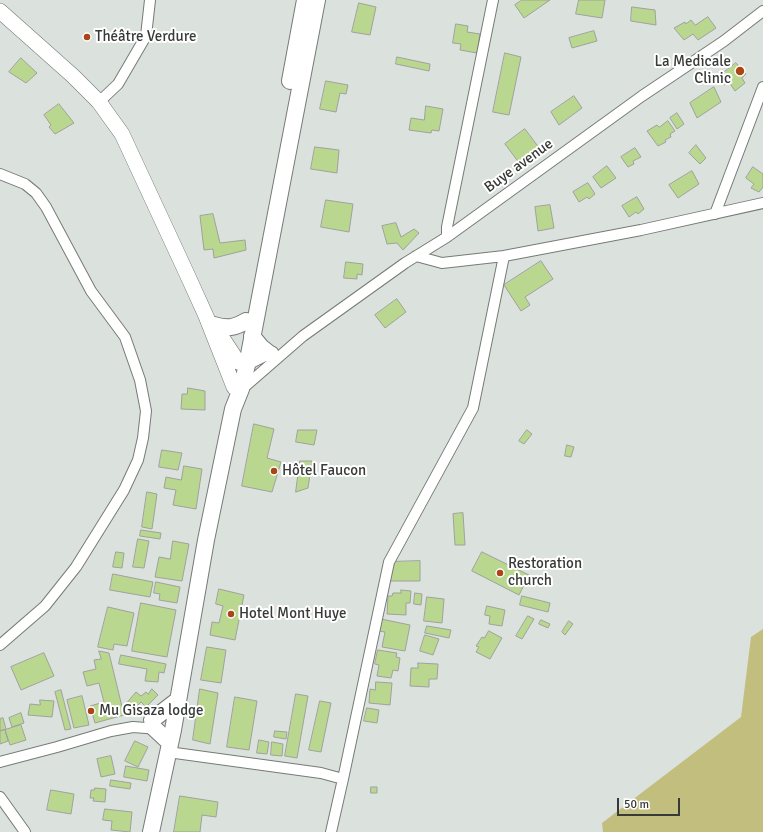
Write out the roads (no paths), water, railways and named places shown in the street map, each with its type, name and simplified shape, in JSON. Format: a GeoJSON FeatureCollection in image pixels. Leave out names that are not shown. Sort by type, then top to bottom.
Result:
{"type":"FeatureCollection","features":[{"type":"Feature","properties":{"kind":"highway"},"geometry":{"type":"LineString","coordinates":[[242,363],[252,336],[259,275],[305,0]]}},
{"type":"Feature","properties":{"kind":"highway"},"geometry":{"type":"LineString","coordinates":[[151,832],[178,700],[206,540],[242,363],[246,321],[259,275],[317,0]]}},
{"type":"Feature","properties":{"kind":"highway"},"geometry":{"type":"LineString","coordinates":[[210,321],[223,328],[230,328],[246,321]]}},
{"type":"Feature","properties":{"kind":"highway"},"geometry":{"type":"LineString","coordinates":[[252,336],[261,347],[270,354]]}},
{"type":"Feature","properties":{"kind":"highway"},"geometry":{"type":"LineString","coordinates":[[171,736],[153,724],[178,700]]}},
{"type":"Feature","properties":{"kind":"main road"},"geometry":{"type":"LineString","coordinates":[[0,11],[73,76],[99,102],[122,134],[210,321],[237,388]]}},
{"type":"Feature","properties":{"kind":"main road"},"geometry":{"type":"LineString","coordinates":[[210,321],[242,363]]}},
{"type":"Feature","properties":{"kind":"street"},"geometry":{"type":"LineString","coordinates":[[99,102],[118,84],[146,36],[150,0]]}},
{"type":"Feature","properties":{"kind":"street"},"geometry":{"type":"LineString","coordinates":[[447,237],[447,227],[493,0]]}},
{"type":"Feature","properties":{"kind":"street","name":"Buye avenue"},"geometry":{"type":"LineString","coordinates":[[292,344],[416,256],[447,237],[642,96],[724,41],[763,12]]}},
{"type":"Feature","properties":{"kind":"street"},"geometry":{"type":"LineString","coordinates":[[715,214],[763,87]]}},
{"type":"Feature","properties":{"kind":"street"},"geometry":{"type":"LineString","coordinates":[[0,174],[24,184],[36,193],[46,207],[91,291],[125,337],[140,380],[146,411],[143,438],[138,460],[124,490],[76,567],[45,606],[0,644]]}},
{"type":"Feature","properties":{"kind":"street"},"geometry":{"type":"LineString","coordinates":[[416,256],[442,263],[504,256],[641,230],[763,203]]}},
{"type":"Feature","properties":{"kind":"street"},"geometry":{"type":"LineString","coordinates":[[331,832],[389,562],[473,408],[504,256]]}},
{"type":"Feature","properties":{"kind":"street"},"geometry":{"type":"LineString","coordinates":[[242,363],[270,354],[292,344]]}},
{"type":"Feature","properties":{"kind":"street"},"geometry":{"type":"LineString","coordinates":[[237,388],[286,352],[292,344]]}},
{"type":"Feature","properties":{"kind":"street"},"geometry":{"type":"LineString","coordinates":[[0,762],[111,731],[153,724],[171,736],[343,779]]}},
{"type":"Feature","properties":{"kind":"street"},"geometry":{"type":"LineString","coordinates":[[0,797],[14,819],[25,832]]}},
{"type":"Feature","properties":{"kind":"place","name":"Théâtre Verdure"},"geometry":{"type":"Point","coordinates":[87,37]}},
{"type":"Feature","properties":{"kind":"place","name":"La Medicale Clinic"},"geometry":{"type":"Point","coordinates":[740,71]}},
{"type":"Feature","properties":{"kind":"place","name":"Hôtel Faucon"},"geometry":{"type":"Point","coordinates":[274,471]}},
{"type":"Feature","properties":{"kind":"place","name":"Restoration church"},"geometry":{"type":"Point","coordinates":[500,573]}},
{"type":"Feature","properties":{"kind":"place","name":"Hotel Mont Huye"},"geometry":{"type":"Point","coordinates":[231,614]}},
{"type":"Feature","properties":{"kind":"place","name":"Mu Gisaza lodge"},"geometry":{"type":"Point","coordinates":[91,711]}}]}
